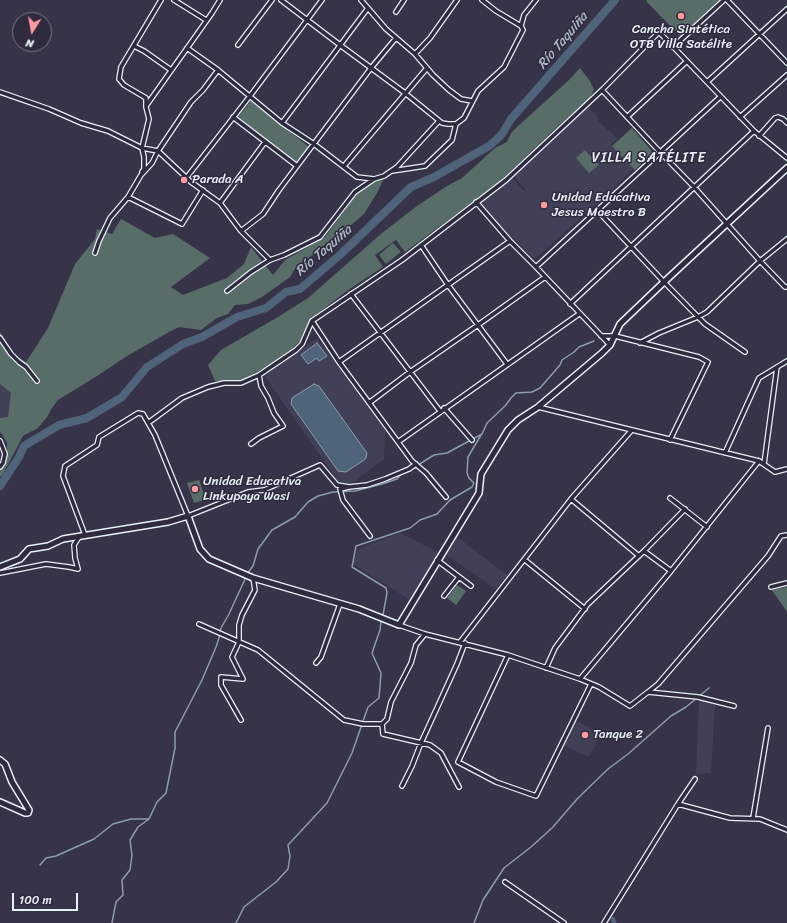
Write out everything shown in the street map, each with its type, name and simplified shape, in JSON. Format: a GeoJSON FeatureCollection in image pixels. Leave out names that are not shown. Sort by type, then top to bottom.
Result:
{"type":"FeatureCollection","features":[{"type":"Feature","properties":{"kind":"street"},"geometry":{"type":"LineString","coordinates":[[95,252],[110,218],[128,197],[144,169],[142,148],[149,119],[146,107],[146,98],[124,85],[119,78],[121,67],[160,0]]}},
{"type":"Feature","properties":{"kind":"street"},"geometry":{"type":"LineString","coordinates":[[174,0],[206,20]]}},
{"type":"Feature","properties":{"kind":"street"},"geometry":{"type":"LineString","coordinates":[[146,107],[220,0]]}},
{"type":"Feature","properties":{"kind":"street"},"geometry":{"type":"LineString","coordinates":[[238,45],[272,0]]}},
{"type":"Feature","properties":{"kind":"street"},"geometry":{"type":"LineString","coordinates":[[281,0],[405,93],[439,121],[442,123],[456,124]]}},
{"type":"Feature","properties":{"kind":"street"},"geometry":{"type":"LineString","coordinates":[[187,177],[322,0]]}},
{"type":"Feature","properties":{"kind":"street"},"geometry":{"type":"LineString","coordinates":[[362,0],[386,30],[415,54],[442,84],[457,97],[472,101]]}},
{"type":"Feature","properties":{"kind":"street"},"geometry":{"type":"LineString","coordinates":[[396,12],[404,0]]}},
{"type":"Feature","properties":{"kind":"street"},"geometry":{"type":"LineString","coordinates":[[415,54],[430,38],[457,0]]}},
{"type":"Feature","properties":{"kind":"street"},"geometry":{"type":"LineString","coordinates":[[482,0],[496,11],[521,26]]}},
{"type":"Feature","properties":{"kind":"street"},"geometry":{"type":"LineString","coordinates":[[390,172],[425,166],[432,157],[452,140],[456,124],[464,118],[478,91],[504,67],[523,30],[521,26],[524,15],[536,0]]}},
{"type":"Feature","properties":{"kind":"street"},"geometry":{"type":"LineString","coordinates":[[673,47],[726,0],[787,63]]}},
{"type":"Feature","properties":{"kind":"street"},"geometry":{"type":"LineString","coordinates":[[282,122],[368,8]]}},
{"type":"Feature","properties":{"kind":"street"},"geometry":{"type":"LineString","coordinates":[[706,82],[787,9]]}},
{"type":"Feature","properties":{"kind":"street"},"geometry":{"type":"LineString","coordinates":[[148,423],[182,398],[208,386],[224,383],[241,383],[259,375],[296,350],[302,344],[312,321],[402,260],[506,180],[602,90],[659,32],[754,131],[787,158]]}},
{"type":"Feature","properties":{"kind":"street"},"geometry":{"type":"LineString","coordinates":[[241,231],[263,214],[279,190],[370,68],[396,38]]}},
{"type":"Feature","properties":{"kind":"street"},"geometry":{"type":"LineString","coordinates":[[134,46],[144,51],[171,70]]}},
{"type":"Feature","properties":{"kind":"street"},"geometry":{"type":"LineString","coordinates":[[187,48],[218,70],[282,122],[357,177],[374,179]]}},
{"type":"Feature","properties":{"kind":"street"},"geometry":{"type":"LineString","coordinates":[[627,117],[686,61]]}},
{"type":"Feature","properties":{"kind":"street"},"geometry":{"type":"LineString","coordinates":[[344,166],[427,68]]}},
{"type":"Feature","properties":{"kind":"street"},"geometry":{"type":"LineString","coordinates":[[141,175],[152,163],[191,102],[203,90],[218,70]]}},
{"type":"Feature","properties":{"kind":"street"},"geometry":{"type":"LineString","coordinates":[[740,117],[787,75]]}},
{"type":"Feature","properties":{"kind":"street"},"geometry":{"type":"LineString","coordinates":[[602,90],[694,188],[726,225],[785,287],[787,287]]}},
{"type":"Feature","properties":{"kind":"street"},"geometry":{"type":"LineString","coordinates":[[0,92],[49,109],[81,123],[108,131],[142,148],[158,152],[220,203],[241,231],[270,260]]}},
{"type":"Feature","properties":{"kind":"street"},"geometry":{"type":"LineString","coordinates":[[536,267],[720,97]]}},
{"type":"Feature","properties":{"kind":"street"},"geometry":{"type":"LineString","coordinates":[[234,117],[297,166]]}},
{"type":"Feature","properties":{"kind":"street"},"geometry":{"type":"LineString","coordinates":[[760,136],[775,118],[778,117],[783,119],[787,123]]}},
{"type":"Feature","properties":{"kind":"street"},"geometry":{"type":"LineString","coordinates":[[227,291],[251,272],[270,260],[284,255],[320,237],[355,192],[374,179],[384,176],[397,167],[439,121]]}},
{"type":"Feature","properties":{"kind":"street"},"geometry":{"type":"LineString","coordinates":[[570,304],[754,131]]}},
{"type":"Feature","properties":{"kind":"street"},"geometry":{"type":"LineString","coordinates":[[220,203],[265,142]]}},
{"type":"Feature","properties":{"kind":"street"},"geometry":{"type":"LineString","coordinates":[[399,625],[479,493],[480,474],[508,430],[518,420],[538,408],[610,345],[616,336],[620,324],[787,168]]}},
{"type":"Feature","properties":{"kind":"street"},"geometry":{"type":"LineString","coordinates":[[128,197],[182,224],[203,190]]}},
{"type":"Feature","properties":{"kind":"street"},"geometry":{"type":"LineString","coordinates":[[476,202],[510,241],[610,345]]}},
{"type":"Feature","properties":{"kind":"street"},"geometry":{"type":"LineString","coordinates":[[597,210],[705,324],[745,352]]}},
{"type":"Feature","properties":{"kind":"street"},"geometry":{"type":"LineString","coordinates":[[640,343],[707,312],[760,261],[787,238]]}},
{"type":"Feature","properties":{"kind":"street"},"geometry":{"type":"LineString","coordinates":[[339,362],[381,334],[510,241]]}},
{"type":"Feature","properties":{"kind":"street"},"geometry":{"type":"LineString","coordinates":[[421,245],[448,285],[508,364]]}},
{"type":"Feature","properties":{"kind":"street"},"geometry":{"type":"LineString","coordinates":[[369,403],[545,276]]}},
{"type":"Feature","properties":{"kind":"street"},"geometry":{"type":"LineString","coordinates":[[351,294],[440,411]]}},
{"type":"Feature","properties":{"kind":"street"},"geometry":{"type":"LineString","coordinates":[[398,442],[444,408],[580,314]]}},
{"type":"Feature","properties":{"kind":"street"},"geometry":{"type":"LineString","coordinates":[[312,321],[339,362],[412,461],[426,473],[446,497]]}},
{"type":"Feature","properties":{"kind":"street"},"geometry":{"type":"LineString","coordinates":[[601,336],[616,336],[699,357],[708,362],[670,440]]}},
{"type":"Feature","properties":{"kind":"street"},"geometry":{"type":"LineString","coordinates":[[0,338],[11,354],[26,367],[37,381]]}},
{"type":"Feature","properties":{"kind":"street"},"geometry":{"type":"LineString","coordinates":[[725,453],[759,378],[787,362]]}},
{"type":"Feature","properties":{"kind":"street"},"geometry":{"type":"LineString","coordinates":[[764,464],[777,367]]}},
{"type":"Feature","properties":{"kind":"street"},"geometry":{"type":"LineString","coordinates":[[251,444],[259,438],[283,426],[274,413],[261,386],[259,375]]}},
{"type":"Feature","properties":{"kind":"street"},"geometry":{"type":"LineString","coordinates":[[444,408],[472,440]]}},
{"type":"Feature","properties":{"kind":"street"},"geometry":{"type":"LineString","coordinates":[[538,408],[759,461],[775,472],[787,469]]}},
{"type":"Feature","properties":{"kind":"street"},"geometry":{"type":"LineString","coordinates":[[82,535],[63,476],[64,466],[97,445],[99,437],[138,413],[142,414],[160,446],[200,549],[209,559],[253,578],[359,609],[425,634],[508,655],[580,679],[592,684],[630,706],[658,684],[768,556],[781,536],[787,535]]}},
{"type":"Feature","properties":{"kind":"street"},"geometry":{"type":"LineString","coordinates":[[460,642],[572,500],[631,431]]}},
{"type":"Feature","properties":{"kind":"street"},"geometry":{"type":"LineString","coordinates":[[0,441],[5,454],[3,463],[0,467]]}},
{"type":"Feature","properties":{"kind":"street"},"geometry":{"type":"LineString","coordinates":[[580,679],[671,571],[759,461]]}},
{"type":"Feature","properties":{"kind":"street"},"geometry":{"type":"LineString","coordinates":[[370,536],[341,494],[340,489],[385,480],[409,469],[416,464]]}},
{"type":"Feature","properties":{"kind":"street"},"geometry":{"type":"LineString","coordinates":[[0,567],[20,559],[29,549],[48,546],[63,539],[168,522],[188,516],[248,492],[264,490],[320,465],[337,485],[348,487]]}},
{"type":"Feature","properties":{"kind":"street"},"geometry":{"type":"LineString","coordinates":[[670,498],[707,526]]}},
{"type":"Feature","properties":{"kind":"street"},"geometry":{"type":"LineString","coordinates":[[572,500],[639,556]]}},
{"type":"Feature","properties":{"kind":"street"},"geometry":{"type":"LineString","coordinates":[[546,668],[555,648],[588,604],[639,556],[685,509]]}},
{"type":"Feature","properties":{"kind":"street"},"geometry":{"type":"LineString","coordinates":[[0,573],[46,564],[78,569],[74,545],[82,535]]}},
{"type":"Feature","properties":{"kind":"street"},"geometry":{"type":"LineString","coordinates":[[644,551],[671,571]]}},
{"type":"Feature","properties":{"kind":"street"},"geometry":{"type":"LineString","coordinates":[[437,560],[471,586]]}},
{"type":"Feature","properties":{"kind":"street"},"geometry":{"type":"LineString","coordinates":[[525,560],[585,609]]}},
{"type":"Feature","properties":{"kind":"street"},"geometry":{"type":"LineString","coordinates":[[444,596],[459,577]]}},
{"type":"Feature","properties":{"kind":"street"},"geometry":{"type":"LineString","coordinates":[[241,720],[221,685],[221,677],[243,679],[232,657],[239,642],[239,625],[242,615],[255,590],[253,578]]}},
{"type":"Feature","properties":{"kind":"street"},"geometry":{"type":"LineString","coordinates":[[771,587],[787,583]]}},
{"type":"Feature","properties":{"kind":"street"},"geometry":{"type":"LineString","coordinates":[[316,663],[322,657],[340,604]]}},
{"type":"Feature","properties":{"kind":"street"},"geometry":{"type":"LineString","coordinates":[[199,624],[258,650],[344,720],[363,724],[382,724],[387,719],[391,702],[412,663],[416,645],[425,634]]}},
{"type":"Feature","properties":{"kind":"street"},"geometry":{"type":"LineString","coordinates":[[402,786],[465,643]]}},
{"type":"Feature","properties":{"kind":"street"},"geometry":{"type":"LineString","coordinates":[[508,655],[458,762],[496,782],[509,787],[536,796],[592,684]]}},
{"type":"Feature","properties":{"kind":"street"},"geometry":{"type":"LineString","coordinates":[[648,692],[698,697],[734,706]]}},
{"type":"Feature","properties":{"kind":"street"},"geometry":{"type":"LineString","coordinates":[[382,724],[383,734],[430,745],[441,753],[459,788]]}},
{"type":"Feature","properties":{"kind":"street"},"geometry":{"type":"LineString","coordinates":[[753,818],[768,728]]}},
{"type":"Feature","properties":{"kind":"street"},"geometry":{"type":"LineString","coordinates":[[0,760],[5,764],[12,782],[29,810],[28,813],[25,814],[0,802]]}},
{"type":"Feature","properties":{"kind":"street"},"geometry":{"type":"LineString","coordinates":[[604,923],[695,779]]}},
{"type":"Feature","properties":{"kind":"street"},"geometry":{"type":"LineString","coordinates":[[678,804],[730,818],[760,818],[787,830]]}},
{"type":"Feature","properties":{"kind":"street"},"geometry":{"type":"LineString","coordinates":[[505,882],[564,923]]}},
{"type":"Feature","properties":{"kind":"shaded area"},"geometry":{"type":"Polygon","coordinates":[[[588,107],[599,118],[598,121],[618,139],[611,144],[634,168],[607,195],[536,258],[531,257],[483,207],[482,201],[512,178],[524,191],[525,189],[516,179],[516,175],[588,107]]]}},
{"type":"Feature","properties":{"kind":"shaded area"},"geometry":{"type":"Polygon","coordinates":[[[317,338],[385,430],[384,459],[352,483],[346,485],[338,481],[264,375],[317,338]]]}},
{"type":"Feature","properties":{"kind":"shaded area"},"geometry":{"type":"Polygon","coordinates":[[[317,343],[327,356],[319,361],[317,358],[308,364],[301,355],[317,343]]]}},
{"type":"Feature","properties":{"kind":"shaded area"},"geometry":{"type":"Polygon","coordinates":[[[0,384],[11,393],[8,417],[0,418],[0,384]]]}},
{"type":"Feature","properties":{"kind":"shaded area"},"geometry":{"type":"Polygon","coordinates":[[[314,384],[319,386],[367,453],[364,460],[346,472],[338,471],[291,404],[292,398],[314,384]]]}},
{"type":"Feature","properties":{"kind":"shaded area"},"geometry":{"type":"Polygon","coordinates":[[[400,533],[439,553],[410,600],[353,564],[358,549],[400,533]]]}},
{"type":"Feature","properties":{"kind":"shaded area"},"geometry":{"type":"Polygon","coordinates":[[[456,536],[507,575],[496,589],[445,554],[456,536]]]}},
{"type":"Feature","properties":{"kind":"shaded area"},"geometry":{"type":"Polygon","coordinates":[[[699,700],[715,703],[711,773],[696,774],[699,700]]]}},
{"type":"Feature","properties":{"kind":"shaded area"},"geometry":{"type":"Polygon","coordinates":[[[575,720],[601,734],[589,757],[563,745],[575,720]]]}},
{"type":"Feature","properties":{"kind":"green space","name":"Cancha Sintética OTB Villa Satélite"},"geometry":{"type":"Polygon","coordinates":[[[721,0],[681,37],[646,1],[721,0]]]}},
{"type":"Feature","properties":{"kind":"green space"},"geometry":{"type":"Polygon","coordinates":[[[580,68],[590,81],[594,90],[590,98],[498,183],[405,252],[396,240],[375,255],[383,267],[348,290],[313,317],[303,338],[291,350],[264,368],[240,381],[215,381],[208,365],[221,350],[308,298],[382,233],[417,206],[462,178],[495,148],[507,142],[511,133],[580,68]]]}},
{"type":"Feature","properties":{"kind":"green space"},"geometry":{"type":"Polygon","coordinates":[[[251,101],[309,147],[296,163],[237,118],[251,101]]]}},
{"type":"Feature","properties":{"kind":"green space"},"geometry":{"type":"Polygon","coordinates":[[[632,128],[651,150],[652,154],[635,170],[612,146],[632,128]]]}},
{"type":"Feature","properties":{"kind":"green space"},"geometry":{"type":"Polygon","coordinates":[[[585,150],[599,165],[589,173],[576,158],[585,150]]]}},
{"type":"Feature","properties":{"kind":"green space"},"geometry":{"type":"Polygon","coordinates":[[[384,178],[364,214],[343,232],[296,267],[290,277],[262,297],[248,304],[235,305],[228,314],[217,318],[201,330],[179,327],[169,332],[127,356],[58,400],[37,429],[23,436],[0,477],[0,471],[4,466],[7,452],[7,443],[0,432],[0,418],[8,417],[11,393],[0,384],[0,332],[15,355],[26,362],[48,328],[75,264],[95,239],[97,229],[112,234],[121,219],[155,238],[173,234],[210,258],[171,287],[183,295],[227,278],[244,264],[251,247],[273,275],[285,260],[325,237],[358,192],[376,180],[384,178]]]}},
{"type":"Feature","properties":{"kind":"green space"},"geometry":{"type":"Polygon","coordinates":[[[393,243],[401,252],[386,264],[379,255],[393,243]]]}},
{"type":"Feature","properties":{"kind":"green space"},"geometry":{"type":"Polygon","coordinates":[[[199,480],[206,500],[194,503],[187,483],[199,480]]]}},
{"type":"Feature","properties":{"kind":"green space"},"geometry":{"type":"Polygon","coordinates":[[[457,585],[466,591],[456,605],[447,598],[457,585]]]}},
{"type":"Feature","properties":{"kind":"green space"},"geometry":{"type":"Polygon","coordinates":[[[787,587],[787,612],[772,590],[787,587]]]}},
{"type":"Feature","properties":{"kind":"waterway","name":"Río Taquiña"},"geometry":{"type":"LineString","coordinates":[[0,486],[19,457],[24,446],[59,425],[87,418],[122,397],[147,367],[183,344],[202,337],[237,317],[266,308],[286,292],[300,289],[341,254],[411,187],[434,177],[489,146],[502,134],[511,119],[615,0]]}},
{"type":"Feature","properties":{"kind":"waterway"},"geometry":{"type":"LineString","coordinates":[[410,470],[434,455],[447,453],[482,434],[487,423],[516,393],[532,392],[540,388],[560,365],[562,360],[579,347],[594,341]]}},
{"type":"Feature","properties":{"kind":"waterway"},"geometry":{"type":"LineString","coordinates":[[383,615],[387,593],[386,588],[352,567],[356,546],[410,528],[420,520],[437,514],[450,500],[472,487],[474,483],[469,478],[467,473],[468,457],[481,435]]}},
{"type":"Feature","properties":{"kind":"waterway"},"geometry":{"type":"LineString","coordinates":[[247,574],[253,566],[258,549],[272,530],[295,517],[308,502],[318,496],[333,492],[355,491],[382,484],[397,479],[402,473]]}},
{"type":"Feature","properties":{"kind":"waterway"},"geometry":{"type":"LineString","coordinates":[[112,923],[116,902],[123,895],[122,880],[130,870],[132,855],[130,840],[138,827],[149,819],[157,802],[166,793],[175,748],[175,732],[202,680],[216,647],[221,628],[246,577]]}},
{"type":"Feature","properties":{"kind":"waterway"},"geometry":{"type":"LineString","coordinates":[[236,923],[244,907],[276,882],[288,869],[290,856],[288,845],[327,803],[352,753],[368,707],[379,698],[381,673],[372,653],[380,630],[381,621]]}},
{"type":"Feature","properties":{"kind":"waterway"},"geometry":{"type":"LineString","coordinates":[[474,923],[483,900],[504,868],[552,828],[578,798],[608,769],[628,754],[671,716],[686,707],[709,688]]}},
{"type":"Feature","properties":{"kind":"waterway"},"geometry":{"type":"LineString","coordinates":[[40,865],[46,858],[56,856],[94,839],[113,824],[131,819],[149,819]]}},
{"type":"Feature","properties":{"kind":"waterway"},"geometry":{"type":"LineString","coordinates":[[613,919],[614,923]]}},
{"type":"Feature","properties":{"kind":"place","name":"Cancha Sintética OTB Villa Satélite"},"geometry":{"type":"Point","coordinates":[681,16]}},
{"type":"Feature","properties":{"kind":"place","name":"Parada A"},"geometry":{"type":"Point","coordinates":[184,180]}},
{"type":"Feature","properties":{"kind":"place","name":"Unidad Educativa Jesus Maestro B"},"geometry":{"type":"Point","coordinates":[544,205]}},
{"type":"Feature","properties":{"kind":"place","name":"Unidad Educativa Linkupaya Wasi"},"geometry":{"type":"Point","coordinates":[195,489]}},
{"type":"Feature","properties":{"kind":"place","name":"Tanque 2"},"geometry":{"type":"Point","coordinates":[585,735]}},
{"type":"Feature","properties":{"kind":"district","name":"VILLA SATÉLITE"},"geometry":{"type":"Point","coordinates":[649,158]}}]}
